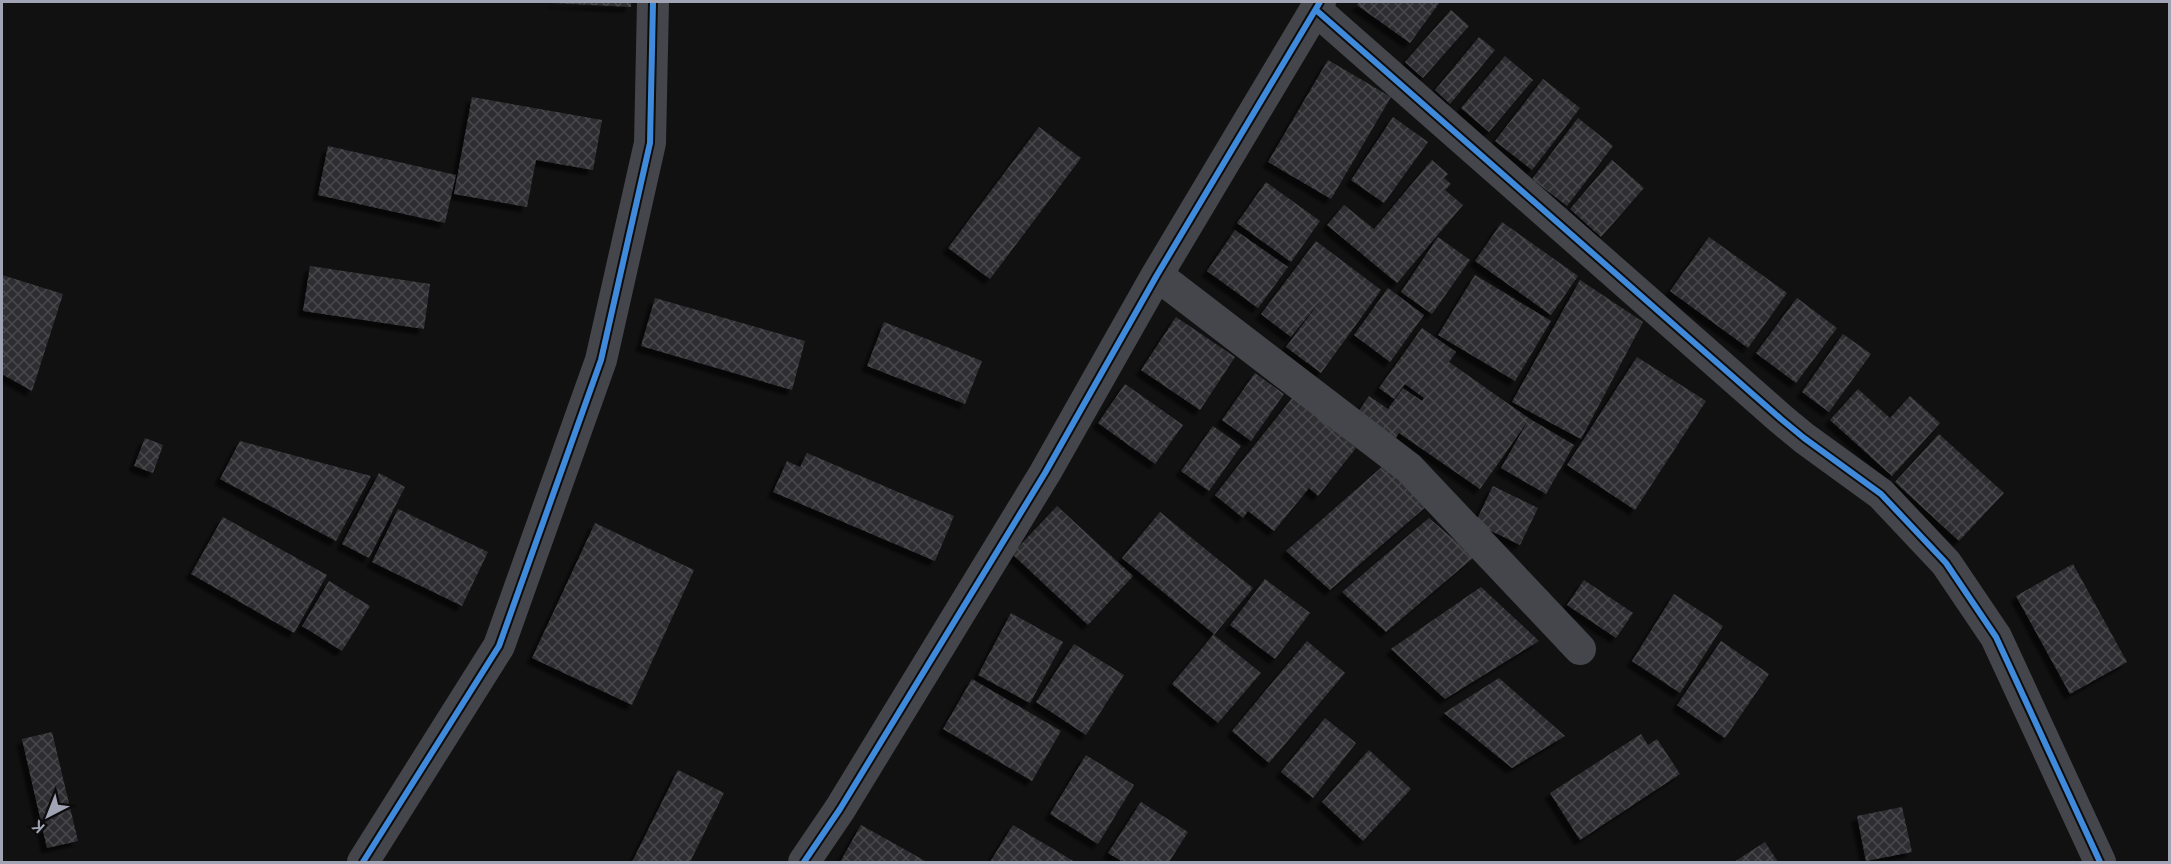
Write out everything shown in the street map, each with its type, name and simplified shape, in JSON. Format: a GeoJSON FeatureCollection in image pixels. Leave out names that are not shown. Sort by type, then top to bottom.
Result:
{"type":"FeatureCollection","features":[{"type":"Feature","properties":{"kind":"street"},"geometry":{"type":"LineString","coordinates":[[363,862],[499,646],[601,360],[650,143],[653,2]]}},
{"type":"Feature","properties":{"kind":"street"},"geometry":{"type":"LineString","coordinates":[[804,862],[840,809],[1046,473],[1157,274],[1318,6],[1789,425],[1881,494],[1946,563],[1996,637],[2100,862]]}},
{"type":"Feature","properties":{"kind":"street"},"geometry":{"type":"LineString","coordinates":[[1157,274],[1409,468],[1580,649]]}},
{"type":"Feature","properties":{"kind":"building"},"geometry":{"type":"Polygon","coordinates":[[[631,2],[631,7],[552,3],[631,2]]]}},
{"type":"Feature","properties":{"kind":"building"},"geometry":{"type":"Polygon","coordinates":[[[1359,2],[1440,2],[1410,43],[1357,5],[1359,2]]]}},
{"type":"Feature","properties":{"kind":"building"},"geometry":{"type":"Polygon","coordinates":[[[1451,10],[1469,26],[1423,78],[1405,62],[1451,10]]]}},
{"type":"Feature","properties":{"kind":"building"},"geometry":{"type":"Polygon","coordinates":[[[1479,37],[1495,50],[1450,104],[1435,90],[1479,37]]]}},
{"type":"Feature","properties":{"kind":"building"},"geometry":{"type":"Polygon","coordinates":[[[1505,56],[1533,80],[1489,132],[1461,108],[1505,56]]]}},
{"type":"Feature","properties":{"kind":"building"},"geometry":{"type":"Polygon","coordinates":[[[1328,60],[1391,97],[1331,199],[1268,162],[1328,60]]]}},
{"type":"Feature","properties":{"kind":"building"},"geometry":{"type":"Polygon","coordinates":[[[1543,79],[1580,108],[1532,170],[1495,141],[1543,79]]]}},
{"type":"Feature","properties":{"kind":"building"},"geometry":{"type":"Polygon","coordinates":[[[472,97],[602,120],[593,170],[536,160],[527,207],[454,194],[472,97]]]}},
{"type":"Feature","properties":{"kind":"building"},"geometry":{"type":"Polygon","coordinates":[[[1393,117],[1428,142],[1384,203],[1351,180],[1393,117]]]}},
{"type":"Feature","properties":{"kind":"building"},"geometry":{"type":"Polygon","coordinates":[[[1578,118],[1613,146],[1567,206],[1532,179],[1578,118]]]}},
{"type":"Feature","properties":{"kind":"building"},"geometry":{"type":"Polygon","coordinates":[[[1039,127],[1081,158],[990,279],[948,248],[1039,127]]]}},
{"type":"Feature","properties":{"kind":"building"},"geometry":{"type":"Polygon","coordinates":[[[328,146],[456,175],[445,223],[318,195],[328,146]]]}},
{"type":"Feature","properties":{"kind":"building"},"geometry":{"type":"Polygon","coordinates":[[[1432,160],[1448,174],[1444,178],[1451,184],[1445,190],[1463,205],[1397,283],[1327,225],[1344,205],[1374,229],[1432,160]]]}},
{"type":"Feature","properties":{"kind":"building"},"geometry":{"type":"Polygon","coordinates":[[[1612,160],[1644,188],[1601,237],[1570,209],[1612,160]]]}},
{"type":"Feature","properties":{"kind":"building"},"geometry":{"type":"Polygon","coordinates":[[[1266,182],[1320,221],[1291,262],[1237,223],[1266,182]]]}},
{"type":"Feature","properties":{"kind":"building"},"geometry":{"type":"Polygon","coordinates":[[[1502,222],[1578,276],[1551,315],[1475,261],[1502,222]]]}},
{"type":"Feature","properties":{"kind":"building"},"geometry":{"type":"Polygon","coordinates":[[[1235,230],[1288,267],[1258,308],[1207,271],[1235,230]]]}},
{"type":"Feature","properties":{"kind":"building"},"geometry":{"type":"Polygon","coordinates":[[[1438,237],[1470,260],[1432,314],[1401,292],[1438,237]]]}},
{"type":"Feature","properties":{"kind":"building"},"geometry":{"type":"Polygon","coordinates":[[[1709,237],[1787,293],[1748,348],[1670,291],[1709,237]]]}},
{"type":"Feature","properties":{"kind":"building"},"geometry":{"type":"Polygon","coordinates":[[[1316,241],[1381,290],[1321,373],[1286,347],[1323,297],[1291,337],[1261,314],[1316,241]]]}},
{"type":"Feature","properties":{"kind":"building"},"geometry":{"type":"Polygon","coordinates":[[[310,266],[430,284],[424,329],[303,311],[310,266]]]}},
{"type":"Feature","properties":{"kind":"building"},"geometry":{"type":"Polygon","coordinates":[[[2,275],[63,294],[32,391],[2,374],[2,275]]]}},
{"type":"Feature","properties":{"kind":"building"},"geometry":{"type":"Polygon","coordinates":[[[1475,275],[1551,321],[1515,381],[1438,335],[1475,275]]]}},
{"type":"Feature","properties":{"kind":"building"},"geometry":{"type":"Polygon","coordinates":[[[1580,280],[1643,322],[1581,439],[1512,402],[1580,280]]]}},
{"type":"Feature","properties":{"kind":"building"},"geometry":{"type":"Polygon","coordinates":[[[1388,288],[1424,315],[1390,362],[1354,335],[1388,288]]]}},
{"type":"Feature","properties":{"kind":"building"},"geometry":{"type":"Polygon","coordinates":[[[655,298],[805,341],[792,390],[641,346],[655,298]]]}},
{"type":"Feature","properties":{"kind":"building"},"geometry":{"type":"Polygon","coordinates":[[[1797,298],[1837,328],[1796,383],[1756,353],[1797,298]]]}},
{"type":"Feature","properties":{"kind":"building"},"geometry":{"type":"Polygon","coordinates":[[[1176,317],[1235,357],[1200,410],[1141,370],[1176,317]]]}},
{"type":"Feature","properties":{"kind":"building"},"geometry":{"type":"Polygon","coordinates":[[[884,322],[982,361],[965,404],[867,366],[884,322]]]}},
{"type":"Feature","properties":{"kind":"building"},"geometry":{"type":"Polygon","coordinates":[[[1422,328],[1456,352],[1449,362],[1530,419],[1574,445],[1546,494],[1501,468],[1528,421],[1480,489],[1399,433],[1395,439],[1358,412],[1369,396],[1388,409],[1403,388],[1422,401],[1424,398],[1405,384],[1394,399],[1379,388],[1422,328]]]}},
{"type":"Feature","properties":{"kind":"building"},"geometry":{"type":"Polygon","coordinates":[[[1843,334],[1871,354],[1829,412],[1802,392],[1843,334]]]}},
{"type":"Feature","properties":{"kind":"building"},"geometry":{"type":"Polygon","coordinates":[[[1637,357],[1706,401],[1635,510],[1567,465],[1637,357]]]}},
{"type":"Feature","properties":{"kind":"building"},"geometry":{"type":"Polygon","coordinates":[[[1255,373],[1284,394],[1251,441],[1222,420],[1255,373]]]}},
{"type":"Feature","properties":{"kind":"building"},"geometry":{"type":"Polygon","coordinates":[[[1125,384],[1183,425],[1155,464],[1098,423],[1125,384]]]}},
{"type":"Feature","properties":{"kind":"building"},"geometry":{"type":"Polygon","coordinates":[[[1858,389],[1890,418],[1910,396],[1940,423],[1892,476],[1830,420],[1858,389]]]}},
{"type":"Feature","properties":{"kind":"building"},"geometry":{"type":"Polygon","coordinates":[[[1293,397],[1356,448],[1318,496],[1309,488],[1274,531],[1248,511],[1243,518],[1215,495],[1293,397]]]}},
{"type":"Feature","properties":{"kind":"building"},"geometry":{"type":"Polygon","coordinates":[[[1213,426],[1241,446],[1209,491],[1181,471],[1213,426]]]}},
{"type":"Feature","properties":{"kind":"building"},"geometry":{"type":"Polygon","coordinates":[[[1939,434],[2004,493],[1959,541],[1895,482],[1939,434]]]}},
{"type":"Feature","properties":{"kind":"building"},"geometry":{"type":"Polygon","coordinates":[[[145,438],[163,445],[153,473],[134,466],[145,438]]]}},
{"type":"Feature","properties":{"kind":"building"},"geometry":{"type":"Polygon","coordinates":[[[240,441],[371,476],[336,541],[220,479],[240,441]]]}},
{"type":"Feature","properties":{"kind":"building"},"geometry":{"type":"Polygon","coordinates":[[[807,453],[954,516],[935,561],[773,492],[787,461],[800,467],[807,453]]]}},
{"type":"Feature","properties":{"kind":"building"},"geometry":{"type":"Polygon","coordinates":[[[1384,465],[1429,504],[1330,590],[1286,551],[1384,465]]]}},
{"type":"Feature","properties":{"kind":"building"},"geometry":{"type":"Polygon","coordinates":[[[379,473],[405,487],[369,558],[342,544],[379,473]]]}},
{"type":"Feature","properties":{"kind":"building"},"geometry":{"type":"Polygon","coordinates":[[[1493,486],[1538,508],[1520,545],[1475,523],[1493,486]]]}},
{"type":"Feature","properties":{"kind":"building"},"geometry":{"type":"Polygon","coordinates":[[[1057,506],[1133,576],[1088,625],[1012,554],[1057,506]]]}},
{"type":"Feature","properties":{"kind":"building"},"geometry":{"type":"Polygon","coordinates":[[[398,509],[488,552],[462,606],[372,562],[398,509]]]}},
{"type":"Feature","properties":{"kind":"building"},"geometry":{"type":"Polygon","coordinates":[[[1160,512],[1253,588],[1214,635],[1261,673],[1218,723],[1172,684],[1214,634],[1122,558],[1160,512]]]}},
{"type":"Feature","properties":{"kind":"building"},"geometry":{"type":"Polygon","coordinates":[[[223,517],[327,575],[294,633],[191,574],[223,517]]]}},
{"type":"Feature","properties":{"kind":"building"},"geometry":{"type":"Polygon","coordinates":[[[1429,518],[1474,557],[1386,632],[1342,592],[1429,518]]]}},
{"type":"Feature","properties":{"kind":"building"},"geometry":{"type":"Polygon","coordinates":[[[595,523],[694,570],[632,705],[532,658],[595,523]]]}},
{"type":"Feature","properties":{"kind":"building"},"geometry":{"type":"Polygon","coordinates":[[[2073,564],[2127,662],[2070,694],[2016,596],[2073,564]]]}},
{"type":"Feature","properties":{"kind":"building"},"geometry":{"type":"Polygon","coordinates":[[[1265,579],[1310,613],[1275,659],[1230,625],[1265,579]]]}},
{"type":"Feature","properties":{"kind":"building"},"geometry":{"type":"Polygon","coordinates":[[[1584,580],[1633,613],[1616,638],[1567,605],[1584,580]]]}},
{"type":"Feature","properties":{"kind":"building"},"geometry":{"type":"Polygon","coordinates":[[[329,581],[370,606],[342,651],[302,626],[329,581]]]}},
{"type":"Feature","properties":{"kind":"building"},"geometry":{"type":"Polygon","coordinates":[[[1481,587],[1539,641],[1445,699],[1391,649],[1481,587]]]}},
{"type":"Feature","properties":{"kind":"building"},"geometry":{"type":"Polygon","coordinates":[[[1674,594],[1723,626],[1680,693],[1632,661],[1674,594]]]}},
{"type":"Feature","properties":{"kind":"building"},"geometry":{"type":"Polygon","coordinates":[[[1011,613],[1063,642],[1030,703],[978,675],[1011,613]]]}},
{"type":"Feature","properties":{"kind":"building"},"geometry":{"type":"Polygon","coordinates":[[[1307,641],[1345,673],[1269,763],[1232,731],[1307,641]]]}},
{"type":"Feature","properties":{"kind":"building"},"geometry":{"type":"Polygon","coordinates":[[[1721,641],[1769,674],[1725,738],[1677,705],[1721,641]]]}},
{"type":"Feature","properties":{"kind":"building"},"geometry":{"type":"Polygon","coordinates":[[[1074,644],[1124,675],[1086,735],[1036,702],[1074,644]]]}},
{"type":"Feature","properties":{"kind":"building"},"geometry":{"type":"Polygon","coordinates":[[[1499,678],[1565,736],[1512,768],[1444,713],[1499,678]]]}},
{"type":"Feature","properties":{"kind":"building"},"geometry":{"type":"Polygon","coordinates":[[[972,679],[1061,731],[1032,781],[943,729],[972,679]]]}},
{"type":"Feature","properties":{"kind":"building"},"geometry":{"type":"Polygon","coordinates":[[[1325,718],[1356,743],[1313,798],[1281,772],[1325,718]]]}},
{"type":"Feature","properties":{"kind":"building"},"geometry":{"type":"Polygon","coordinates":[[[52,732],[78,841],[47,848],[22,739],[52,732]]]}},
{"type":"Feature","properties":{"kind":"building"},"geometry":{"type":"Polygon","coordinates":[[[1641,734],[1648,745],[1657,739],[1680,774],[1580,840],[1550,793],[1641,734]]]}},
{"type":"Feature","properties":{"kind":"building"},"geometry":{"type":"Polygon","coordinates":[[[1369,750],[1411,789],[1363,841],[1322,802],[1369,750]]]}},
{"type":"Feature","properties":{"kind":"building"},"geometry":{"type":"Polygon","coordinates":[[[1086,755],[1134,785],[1098,844],[1050,814],[1086,755]]]}},
{"type":"Feature","properties":{"kind":"building"},"geometry":{"type":"Polygon","coordinates":[[[678,770],[724,793],[690,862],[632,862],[678,770]]]}},
{"type":"Feature","properties":{"kind":"building"},"geometry":{"type":"Polygon","coordinates":[[[1141,802],[1188,832],[1169,862],[1123,862],[1108,853],[1141,802]]]}},
{"type":"Feature","properties":{"kind":"building"},"geometry":{"type":"Polygon","coordinates":[[[1902,807],[1912,852],[1866,861],[1857,816],[1902,807]]]}},
{"type":"Feature","properties":{"kind":"building"},"geometry":{"type":"Polygon","coordinates":[[[861,825],[927,862],[840,862],[861,825]]]}},
{"type":"Feature","properties":{"kind":"building"},"geometry":{"type":"Polygon","coordinates":[[[1013,825],[1075,862],[990,862],[1013,825]]]}},
{"type":"Feature","properties":{"kind":"building"},"geometry":{"type":"Polygon","coordinates":[[[1765,842],[1778,862],[1734,862],[1765,842]]]}},
{"type":"Feature","properties":{"kind":"cycle path"},"geometry":{"type":"LineString","coordinates":[[363,862],[499,646],[601,360],[650,143],[653,2]]}},
{"type":"Feature","properties":{"kind":"cycle path"},"geometry":{"type":"LineString","coordinates":[[804,862],[840,809],[1045,473],[1157,275],[1320,2]]}},
{"type":"Feature","properties":{"kind":"cycle path"},"geometry":{"type":"LineString","coordinates":[[1316,10],[1781,419],[1881,494],[1946,563],[1996,637],[2100,862]]}}]}
